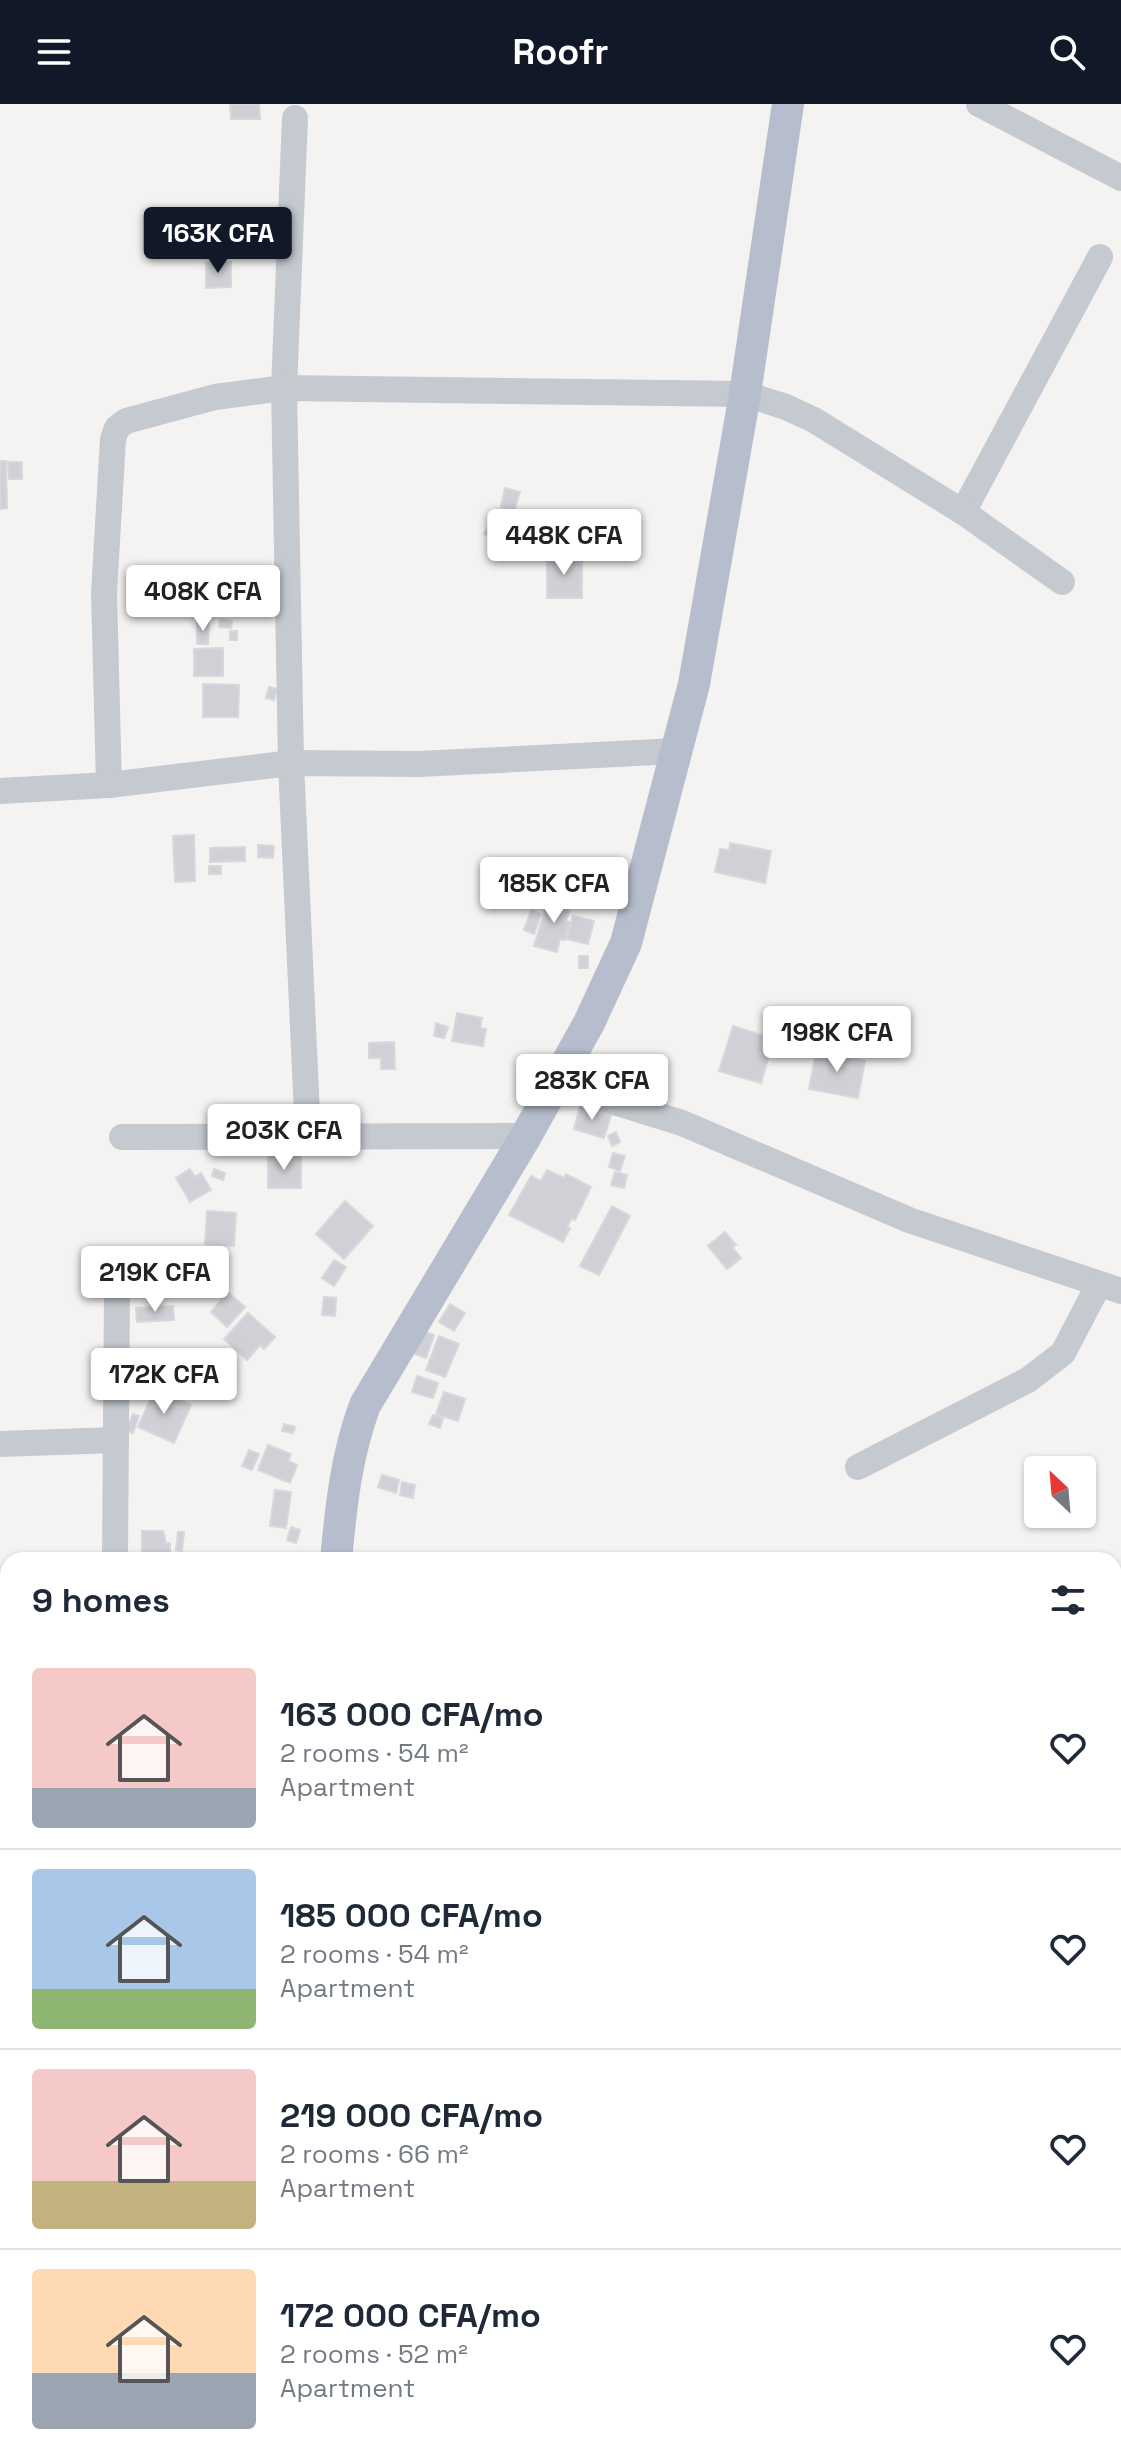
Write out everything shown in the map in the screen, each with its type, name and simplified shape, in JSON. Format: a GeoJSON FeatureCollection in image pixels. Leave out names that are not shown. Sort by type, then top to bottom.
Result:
{"type":"FeatureCollection","features":[{"type":"Feature","properties":{"kind":"main road"},"geometry":{"type":"LineString","coordinates":[[337,1552],[345,1474],[354,1433],[365,1405],[526,1136],[589,1023],[626,943],[694,684],[745,394],[788,104]]}},
{"type":"Feature","properties":{"kind":"street"},"geometry":{"type":"LineString","coordinates":[[979,104],[1121,178]]}},
{"type":"Feature","properties":{"kind":"street"},"geometry":{"type":"LineString","coordinates":[[295,118],[284,388],[291,763],[308,1137]]}},
{"type":"Feature","properties":{"kind":"street"},"geometry":{"type":"LineString","coordinates":[[963,512],[1100,257]]}},
{"type":"Feature","properties":{"kind":"street"},"geometry":{"type":"LineString","coordinates":[[109,785],[104,593],[113,439],[117,428],[126,421],[215,397],[284,388],[745,394],[814,420],[963,512],[1062,582]]}},
{"type":"Feature","properties":{"kind":"street"},"geometry":{"type":"LineString","coordinates":[[0,791],[109,785],[291,763],[419,764],[677,751]]}},
{"type":"Feature","properties":{"kind":"street"},"geometry":{"type":"LineString","coordinates":[[554,1083],[682,1123],[909,1220],[1110,1287],[1063,1353],[1047,1367],[1028,1380],[858,1467]]}},
{"type":"Feature","properties":{"kind":"street"},"geometry":{"type":"LineString","coordinates":[[122,1137],[526,1136]]}},
{"type":"Feature","properties":{"kind":"street"},"geometry":{"type":"LineString","coordinates":[[115,1552],[117,1288]]}},
{"type":"Feature","properties":{"kind":"street"},"geometry":{"type":"LineString","coordinates":[[0,1444],[116,1440]]}},
{"type":"Feature","properties":{"kind":"building"},"geometry":{"type":"Polygon","coordinates":[[[230,104],[259,104],[260,119],[231,119],[230,104]]]}},
{"type":"Feature","properties":{"kind":"building"},"geometry":{"type":"Polygon","coordinates":[[[231,262],[231,287],[206,288],[206,263],[231,262]]]}},
{"type":"Feature","properties":{"kind":"building"},"geometry":{"type":"Polygon","coordinates":[[[0,461],[6,461],[7,508],[0,509],[0,461]]]}},
{"type":"Feature","properties":{"kind":"building"},"geometry":{"type":"Polygon","coordinates":[[[8,462],[22,462],[22,479],[9,479],[8,462]]]}},
{"type":"Feature","properties":{"kind":"building"},"geometry":{"type":"Polygon","coordinates":[[[505,488],[520,492],[514,511],[501,507],[505,488]]]}},
{"type":"Feature","properties":{"kind":"building"},"geometry":{"type":"Polygon","coordinates":[[[489,525],[498,529],[494,539],[484,534],[489,525]]]}},
{"type":"Feature","properties":{"kind":"building"},"geometry":{"type":"Polygon","coordinates":[[[592,546],[605,548],[604,558],[590,556],[592,546]]]}},
{"type":"Feature","properties":{"kind":"building"},"geometry":{"type":"Polygon","coordinates":[[[547,556],[582,556],[582,598],[547,598],[547,556]]]}},
{"type":"Feature","properties":{"kind":"building"},"geometry":{"type":"Polygon","coordinates":[[[220,619],[232,621],[231,628],[219,627],[220,619]]]}},
{"type":"Feature","properties":{"kind":"building"},"geometry":{"type":"Polygon","coordinates":[[[197,623],[209,623],[208,644],[197,644],[197,623]]]}},
{"type":"Feature","properties":{"kind":"building"},"geometry":{"type":"Polygon","coordinates":[[[230,631],[237,631],[237,640],[230,640],[230,631]]]}},
{"type":"Feature","properties":{"kind":"building"},"geometry":{"type":"Polygon","coordinates":[[[223,648],[223,676],[194,676],[194,649],[223,648]]]}},
{"type":"Feature","properties":{"kind":"building"},"geometry":{"type":"Polygon","coordinates":[[[203,684],[239,685],[238,717],[203,717],[203,684]]]}},
{"type":"Feature","properties":{"kind":"building"},"geometry":{"type":"Polygon","coordinates":[[[269,687],[277,689],[274,700],[266,698],[269,687]]]}},
{"type":"Feature","properties":{"kind":"building"},"geometry":{"type":"Polygon","coordinates":[[[194,835],[195,881],[175,882],[173,836],[194,835]]]}},
{"type":"Feature","properties":{"kind":"building"},"geometry":{"type":"Polygon","coordinates":[[[730,843],[771,851],[765,883],[715,872],[720,849],[729,850],[730,843]]]}},
{"type":"Feature","properties":{"kind":"building"},"geometry":{"type":"Polygon","coordinates":[[[258,845],[274,846],[273,858],[258,857],[258,845]]]}},
{"type":"Feature","properties":{"kind":"building"},"geometry":{"type":"Polygon","coordinates":[[[245,847],[245,861],[210,862],[210,848],[245,847]]]}},
{"type":"Feature","properties":{"kind":"building"},"geometry":{"type":"Polygon","coordinates":[[[548,858],[578,866],[568,899],[538,890],[548,858]]]}},
{"type":"Feature","properties":{"kind":"building"},"geometry":{"type":"Polygon","coordinates":[[[209,866],[221,866],[221,874],[209,874],[209,866]]]}},
{"type":"Feature","properties":{"kind":"building"},"geometry":{"type":"Polygon","coordinates":[[[549,897],[572,903],[566,921],[570,922],[565,940],[560,939],[557,952],[534,946],[549,897]]]}},
{"type":"Feature","properties":{"kind":"building"},"geometry":{"type":"Polygon","coordinates":[[[531,910],[541,914],[534,934],[524,930],[531,910]]]}},
{"type":"Feature","properties":{"kind":"building"},"geometry":{"type":"Polygon","coordinates":[[[573,916],[594,921],[588,944],[567,939],[573,916]]]}},
{"type":"Feature","properties":{"kind":"building"},"geometry":{"type":"Polygon","coordinates":[[[579,956],[588,956],[588,968],[579,968],[579,956]]]}},
{"type":"Feature","properties":{"kind":"building"},"geometry":{"type":"Polygon","coordinates":[[[457,1013],[482,1018],[480,1028],[486,1029],[483,1046],[452,1041],[457,1013]]]}},
{"type":"Feature","properties":{"kind":"building"},"geometry":{"type":"Polygon","coordinates":[[[436,1023],[448,1027],[444,1038],[434,1036],[436,1023]]]}},
{"type":"Feature","properties":{"kind":"building"},"geometry":{"type":"Polygon","coordinates":[[[733,1026],[774,1039],[761,1083],[719,1071],[733,1026]]]}},
{"type":"Feature","properties":{"kind":"building"},"geometry":{"type":"Polygon","coordinates":[[[394,1042],[395,1069],[381,1069],[381,1058],[369,1058],[369,1043],[394,1042]]]}},
{"type":"Feature","properties":{"kind":"building"},"geometry":{"type":"Polygon","coordinates":[[[832,1051],[852,1054],[851,1058],[865,1061],[858,1098],[809,1089],[816,1052],[831,1054],[832,1051]]]}},
{"type":"Feature","properties":{"kind":"building"},"geometry":{"type":"Polygon","coordinates":[[[580,1106],[611,1115],[604,1138],[574,1129],[580,1106]]]}},
{"type":"Feature","properties":{"kind":"building"},"geometry":{"type":"Polygon","coordinates":[[[616,1132],[620,1142],[612,1146],[608,1136],[616,1132]]]}},
{"type":"Feature","properties":{"kind":"building"},"geometry":{"type":"Polygon","coordinates":[[[613,1153],[625,1156],[620,1171],[609,1167],[613,1153]]]}},
{"type":"Feature","properties":{"kind":"building"},"geometry":{"type":"Polygon","coordinates":[[[268,1156],[301,1156],[301,1188],[268,1188],[268,1156]]]}},
{"type":"Feature","properties":{"kind":"building"},"geometry":{"type":"Polygon","coordinates":[[[190,1169],[195,1177],[201,1173],[211,1190],[190,1202],[176,1178],[190,1169]]]}},
{"type":"Feature","properties":{"kind":"building"},"geometry":{"type":"Polygon","coordinates":[[[214,1169],[225,1173],[223,1180],[212,1176],[214,1169]]]}},
{"type":"Feature","properties":{"kind":"building"},"geometry":{"type":"Polygon","coordinates":[[[547,1170],[564,1178],[566,1174],[591,1187],[575,1220],[572,1218],[567,1227],[570,1228],[563,1242],[509,1215],[531,1176],[541,1181],[547,1170]]]}},
{"type":"Feature","properties":{"kind":"building"},"geometry":{"type":"Polygon","coordinates":[[[615,1172],[627,1175],[624,1188],[611,1185],[615,1172]]]}},
{"type":"Feature","properties":{"kind":"building"},"geometry":{"type":"Polygon","coordinates":[[[345,1201],[373,1226],[344,1259],[316,1234],[345,1201]]]}},
{"type":"Feature","properties":{"kind":"building"},"geometry":{"type":"Polygon","coordinates":[[[612,1206],[630,1216],[599,1275],[580,1266],[612,1206]]]}},
{"type":"Feature","properties":{"kind":"building"},"geometry":{"type":"Polygon","coordinates":[[[207,1211],[236,1213],[234,1246],[205,1244],[207,1211]]]}},
{"type":"Feature","properties":{"kind":"building"},"geometry":{"type":"Polygon","coordinates":[[[725,1232],[736,1245],[732,1247],[741,1258],[727,1269],[708,1246],[725,1232]]]}},
{"type":"Feature","properties":{"kind":"building"},"geometry":{"type":"Polygon","coordinates":[[[174,1255],[192,1255],[193,1294],[176,1295],[174,1255]]]}},
{"type":"Feature","properties":{"kind":"building"},"geometry":{"type":"Polygon","coordinates":[[[127,1256],[140,1257],[140,1266],[127,1265],[127,1256]]]}},
{"type":"Feature","properties":{"kind":"building"},"geometry":{"type":"Polygon","coordinates":[[[334,1260],[346,1267],[334,1286],[322,1278],[334,1260]]]}},
{"type":"Feature","properties":{"kind":"building"},"geometry":{"type":"Polygon","coordinates":[[[228,1292],[245,1307],[227,1327],[211,1312],[228,1292]]]}},
{"type":"Feature","properties":{"kind":"building"},"geometry":{"type":"Polygon","coordinates":[[[324,1297],[336,1298],[335,1316],[322,1315],[324,1297]]]}},
{"type":"Feature","properties":{"kind":"building"},"geometry":{"type":"Polygon","coordinates":[[[450,1304],[465,1313],[454,1331],[439,1322],[450,1304]]]}},
{"type":"Feature","properties":{"kind":"building"},"geometry":{"type":"Polygon","coordinates":[[[173,1306],[174,1320],[137,1322],[136,1308],[173,1306]]]}},
{"type":"Feature","properties":{"kind":"building"},"geometry":{"type":"Polygon","coordinates":[[[248,1313],[275,1337],[264,1349],[260,1345],[247,1360],[224,1339],[248,1313]]]}},
{"type":"Feature","properties":{"kind":"building"},"geometry":{"type":"Polygon","coordinates":[[[420,1330],[434,1335],[426,1358],[412,1353],[420,1330]]]}},
{"type":"Feature","properties":{"kind":"building"},"geometry":{"type":"Polygon","coordinates":[[[439,1336],[459,1344],[445,1377],[426,1370],[439,1336]]]}},
{"type":"Feature","properties":{"kind":"building"},"geometry":{"type":"Polygon","coordinates":[[[417,1376],[438,1383],[433,1398],[412,1392],[417,1376]]]}},
{"type":"Feature","properties":{"kind":"building"},"geometry":{"type":"Polygon","coordinates":[[[155,1389],[191,1405],[174,1443],[138,1427],[155,1389]]]}},
{"type":"Feature","properties":{"kind":"building"},"geometry":{"type":"Polygon","coordinates":[[[444,1392],[465,1399],[458,1421],[436,1414],[444,1392]]]}},
{"type":"Feature","properties":{"kind":"building"},"geometry":{"type":"Polygon","coordinates":[[[133,1414],[139,1416],[133,1433],[126,1431],[133,1414]]]}},
{"type":"Feature","properties":{"kind":"building"},"geometry":{"type":"Polygon","coordinates":[[[433,1415],[443,1418],[440,1428],[429,1424],[433,1415]]]}},
{"type":"Feature","properties":{"kind":"building"},"geometry":{"type":"Polygon","coordinates":[[[284,1424],[295,1427],[293,1433],[282,1431],[284,1424]]]}},
{"type":"Feature","properties":{"kind":"building"},"geometry":{"type":"Polygon","coordinates":[[[268,1445],[291,1454],[288,1461],[297,1465],[290,1483],[258,1470],[268,1445]]]}},
{"type":"Feature","properties":{"kind":"building"},"geometry":{"type":"Polygon","coordinates":[[[249,1450],[259,1454],[252,1470],[242,1466],[249,1450]]]}},
{"type":"Feature","properties":{"kind":"building"},"geometry":{"type":"Polygon","coordinates":[[[382,1475],[399,1480],[396,1493],[378,1487],[382,1475]]]}},
{"type":"Feature","properties":{"kind":"building"},"geometry":{"type":"Polygon","coordinates":[[[402,1482],[415,1485],[413,1498],[400,1495],[402,1482]]]}},
{"type":"Feature","properties":{"kind":"building"},"geometry":{"type":"Polygon","coordinates":[[[275,1490],[291,1492],[286,1528],[270,1526],[275,1490]]]}},
{"type":"Feature","properties":{"kind":"building"},"geometry":{"type":"Polygon","coordinates":[[[291,1527],[300,1530],[296,1543],[287,1540],[291,1527]]]}},
{"type":"Feature","properties":{"kind":"building"},"geometry":{"type":"Polygon","coordinates":[[[142,1531],[163,1531],[166,1543],[170,1543],[170,1552],[142,1552],[142,1531]]]}},
{"type":"Feature","properties":{"kind":"building"},"geometry":{"type":"Polygon","coordinates":[[[178,1532],[184,1532],[182,1551],[176,1550],[178,1532]]]}}]}
